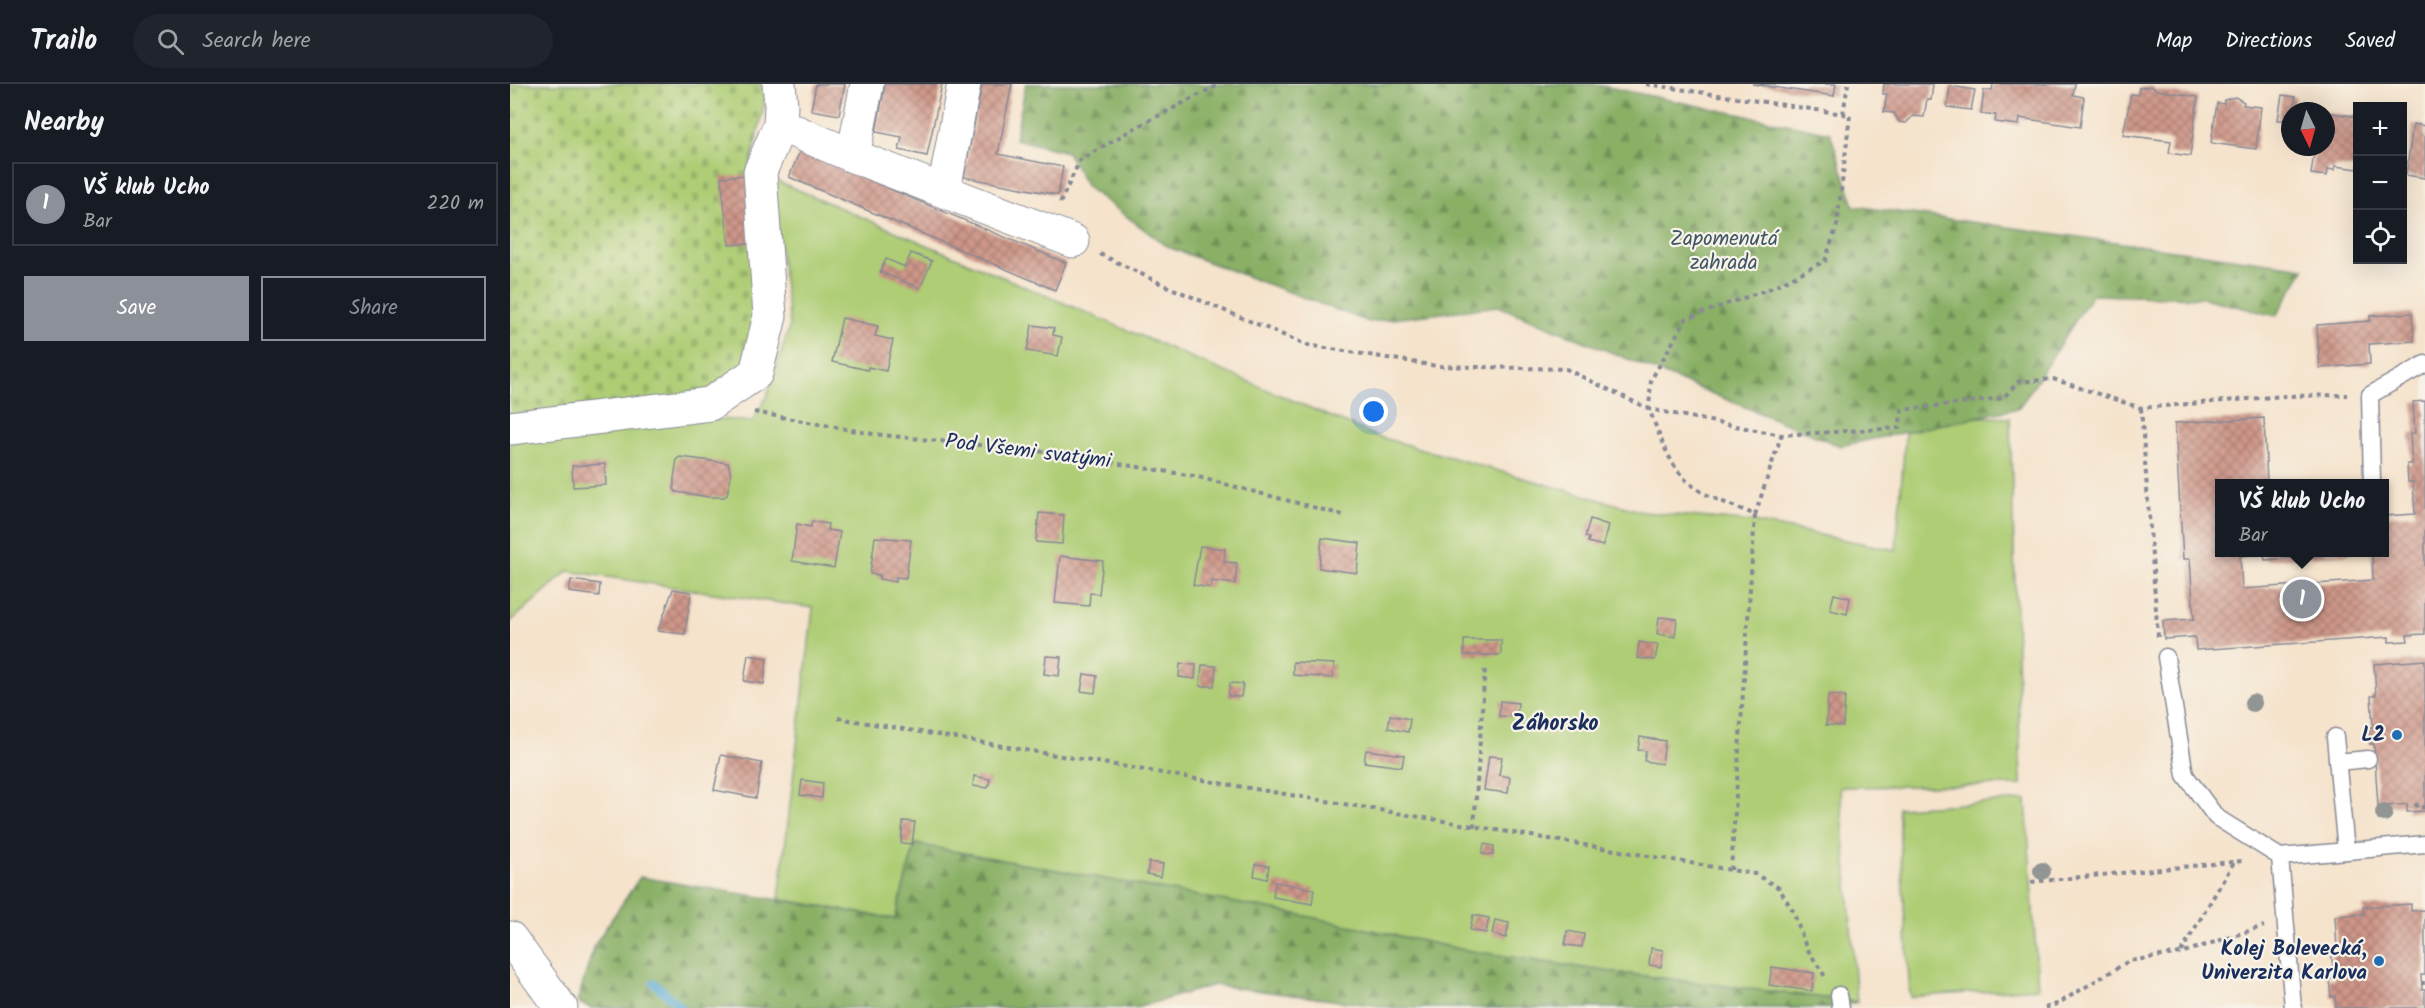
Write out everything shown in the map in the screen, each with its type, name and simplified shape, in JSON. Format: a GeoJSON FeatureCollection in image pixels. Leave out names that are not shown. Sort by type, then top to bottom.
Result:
{"type":"FeatureCollection","features":[{"type":"Feature","properties":{"kind":"street"},"geometry":{"type":"LineString","coordinates":[[510,428],[710,404],[756,373],[770,316],[760,172],[780,125],[779,84]]}},
{"type":"Feature","properties":{"kind":"street"},"geometry":{"type":"LineString","coordinates":[[853,156],[867,84]]}},
{"type":"Feature","properties":{"kind":"street"},"geometry":{"type":"LineString","coordinates":[[944,190],[964,84]]}},
{"type":"Feature","properties":{"kind":"street"},"geometry":{"type":"LineString","coordinates":[[780,125],[853,156],[1060,235]]}},
{"type":"Feature","properties":{"kind":"street"},"geometry":{"type":"LineString","coordinates":[[510,938],[561,1008]]}},
{"type":"Feature","properties":{"kind":"lane"},"geometry":{"type":"LineString","coordinates":[[2372,479],[2370,395],[2425,364]]}},
{"type":"Feature","properties":{"kind":"lane"},"geometry":{"type":"LineString","coordinates":[[2166,657],[2185,776],[2216,817],[2280,857],[2425,844]]}},
{"type":"Feature","properties":{"kind":"lane"},"geometry":{"type":"LineString","coordinates":[[2335,737],[2346,851]]}},
{"type":"Feature","properties":{"kind":"lane"},"geometry":{"type":"LineString","coordinates":[[2337,762],[2368,759]]}},
{"type":"Feature","properties":{"kind":"lane"},"geometry":{"type":"LineString","coordinates":[[2280,857],[2293,1008]]}},
{"type":"Feature","properties":{"kind":"path"},"geometry":{"type":"LineString","coordinates":[[1220,84],[1080,160],[1060,235],[1166,286],[1307,345],[1437,366],[1566,369],[1649,409],[1781,435],[1899,428],[1902,410],[2003,398],[2018,382],[2053,379],[2141,408],[2284,396],[2370,395]]}},
{"type":"Feature","properties":{"kind":"path"},"geometry":{"type":"LineString","coordinates":[[1646,84],[1850,115],[1837,225],[1825,261],[1771,288],[1686,319],[1651,380],[1649,409],[1663,443],[1682,476],[1704,493],[1755,515]]}},
{"type":"Feature","properties":{"kind":"path"},"geometry":{"type":"LineString","coordinates":[[1843,114],[1848,84]]}},
{"type":"Feature","properties":{"kind":"path","name":"Pod Všemi svatými"},"geometry":{"type":"LineString","coordinates":[[710,404],[873,434],[1045,452],[1194,476],[1343,515]]}},
{"type":"Feature","properties":{"kind":"path"},"geometry":{"type":"LineString","coordinates":[[2141,408],[2159,645],[2166,657]]}},
{"type":"Feature","properties":{"kind":"path"},"geometry":{"type":"LineString","coordinates":[[1731,870],[1752,537],[1755,515],[1781,435]]}},
{"type":"Feature","properties":{"kind":"path"},"geometry":{"type":"LineString","coordinates":[[1474,826],[1485,667]]}},
{"type":"Feature","properties":{"kind":"path"},"geometry":{"type":"LineString","coordinates":[[838,718],[1755,874],[1779,888],[1793,911],[1806,947],[1840,1002]]}},
{"type":"Feature","properties":{"kind":"path"},"geometry":{"type":"LineString","coordinates":[[2416,803],[2417,808],[2425,807]]}},
{"type":"Feature","properties":{"kind":"path"},"geometry":{"type":"LineString","coordinates":[[2031,882],[2280,857]]}},
{"type":"Feature","properties":{"kind":"path"},"geometry":{"type":"LineString","coordinates":[[2181,953],[2234,862]]}},
{"type":"Feature","properties":{"kind":"path"},"geometry":{"type":"LineString","coordinates":[[2045,1008],[2057,1004],[2129,961],[2181,953],[2285,919]]}},
{"type":"Feature","properties":{"kind":"green space"},"geometry":{"type":"Polygon","coordinates":[[[510,84],[769,84],[748,175],[761,317],[741,375],[707,395],[510,415],[510,84]]]}},
{"type":"Feature","properties":{"kind":"green space","name":"Zapomenutá zahrada"},"geometry":{"type":"Polygon","coordinates":[[[1026,84],[1593,84],[1830,133],[1854,206],[2305,268],[2276,316],[2203,298],[2092,295],[2019,408],[1840,446],[1498,306],[1369,322],[1168,247],[1087,187],[1067,152],[1015,139],[1026,84]]]}},
{"type":"Feature","properties":{"kind":"green space"},"geometry":{"type":"Polygon","coordinates":[[[770,178],[1376,436],[1643,512],[1754,522],[1896,550],[1907,414],[2010,418],[2021,785],[1840,787],[1857,1002],[1604,971],[1464,950],[1296,914],[915,844],[895,919],[779,899],[813,608],[568,571],[510,622],[510,436],[688,416],[752,422],[767,396],[790,325],[770,178]]]}},
{"type":"Feature","properties":{"kind":"green space"},"geometry":{"type":"Polygon","coordinates":[[[2026,800],[2038,988],[1910,997],[1898,808],[2026,800]]]}},
{"type":"Feature","properties":{"kind":"green space"},"geometry":{"type":"Polygon","coordinates":[[[915,844],[1296,914],[1464,950],[1604,971],[1857,1002],[1830,1008],[1395,1008],[1214,985],[1136,1008],[591,1008],[577,1002],[595,944],[640,877],[895,919],[915,844]]]}},
{"type":"Feature","properties":{"kind":"building"},"geometry":{"type":"Polygon","coordinates":[[[816,84],[845,84],[839,115],[811,110],[816,84]]]}},
{"type":"Feature","properties":{"kind":"building"},"geometry":{"type":"Polygon","coordinates":[[[885,84],[942,84],[927,156],[899,150],[902,137],[876,132],[885,84]]]}},
{"type":"Feature","properties":{"kind":"building"},"geometry":{"type":"Polygon","coordinates":[[[982,84],[1012,84],[998,154],[1063,167],[1058,195],[964,177],[982,84]]]}},
{"type":"Feature","properties":{"kind":"building"},"geometry":{"type":"Polygon","coordinates":[[[1752,84],[1836,84],[1834,96],[1752,84]]]}},
{"type":"Feature","properties":{"kind":"building"},"geometry":{"type":"Polygon","coordinates":[[[1884,84],[1933,84],[1931,100],[1927,99],[1924,117],[1913,116],[1906,123],[1899,122],[1894,113],[1884,112],[1887,94],[1883,94],[1884,84]]]}},
{"type":"Feature","properties":{"kind":"building"},"geometry":{"type":"Polygon","coordinates":[[[1993,84],[2075,84],[2073,95],[2084,97],[2080,127],[2020,118],[2019,125],[1995,122],[1996,115],[1981,114],[1984,90],[1992,90],[1993,84]]]}},
{"type":"Feature","properties":{"kind":"building"},"geometry":{"type":"Polygon","coordinates":[[[1950,86],[1975,90],[1971,110],[1947,107],[1950,86]]]}},
{"type":"Feature","properties":{"kind":"building"},"geometry":{"type":"Polygon","coordinates":[[[2151,86],[2157,90],[2198,97],[2190,156],[2169,153],[2171,141],[2123,135],[2131,94],[2138,95],[2139,88],[2151,86]]]}},
{"type":"Feature","properties":{"kind":"building"},"geometry":{"type":"Polygon","coordinates":[[[2282,95],[2296,97],[2295,102],[2281,102],[2281,120],[2278,120],[2282,95]]]}},
{"type":"Feature","properties":{"kind":"building"},"geometry":{"type":"Polygon","coordinates":[[[2235,97],[2244,102],[2243,105],[2261,107],[2256,149],[2211,143],[2217,103],[2224,104],[2224,100],[2235,97]]]}},
{"type":"Feature","properties":{"kind":"building"},"geometry":{"type":"Polygon","coordinates":[[[2335,113],[2353,116],[2353,168],[2335,166],[2334,170],[2328,169],[2327,176],[2311,174],[2314,156],[2335,156],[2335,113]]]}},
{"type":"Feature","properties":{"kind":"building"},"geometry":{"type":"Polygon","coordinates":[[[2413,124],[2425,126],[2425,178],[2407,175],[2413,124]]]}},
{"type":"Feature","properties":{"kind":"building"},"geometry":{"type":"Polygon","coordinates":[[[800,151],[1066,263],[1055,290],[789,177],[800,151]]]}},
{"type":"Feature","properties":{"kind":"building"},"geometry":{"type":"Polygon","coordinates":[[[748,175],[755,243],[729,245],[721,177],[748,175]]]}},
{"type":"Feature","properties":{"kind":"building"},"geometry":{"type":"Polygon","coordinates":[[[911,253],[932,261],[920,288],[880,272],[886,259],[905,267],[911,253]]]}},
{"type":"Feature","properties":{"kind":"building"},"geometry":{"type":"Polygon","coordinates":[[[2412,313],[2414,341],[2369,344],[2370,364],[2320,368],[2317,325],[2370,321],[2370,316],[2412,313]]]}},
{"type":"Feature","properties":{"kind":"building"},"geometry":{"type":"Polygon","coordinates":[[[842,318],[878,326],[875,336],[893,340],[886,371],[868,367],[868,370],[832,362],[842,318]]]}},
{"type":"Feature","properties":{"kind":"building"},"geometry":{"type":"Polygon","coordinates":[[[1032,325],[1054,328],[1053,335],[1062,337],[1058,356],[1027,351],[1032,325]]]}},
{"type":"Feature","properties":{"kind":"building"},"geometry":{"type":"Polygon","coordinates":[[[2425,401],[2425,634],[2407,635],[2408,641],[2389,642],[2389,637],[2196,650],[2195,637],[2164,639],[2163,621],[2194,619],[2190,559],[2183,559],[2175,423],[2264,418],[2267,479],[2215,479],[2215,557],[2240,557],[2242,589],[2373,580],[2372,557],[2389,557],[2389,516],[2415,514],[2413,482],[2408,482],[2407,464],[2412,464],[2410,434],[2415,433],[2413,402],[2425,401]]]}},
{"type":"Feature","properties":{"kind":"building"},"geometry":{"type":"Polygon","coordinates":[[[680,457],[728,463],[731,476],[727,495],[709,497],[676,492],[674,478],[677,459],[680,457]]]}},
{"type":"Feature","properties":{"kind":"building"},"geometry":{"type":"Polygon","coordinates":[[[605,464],[606,485],[573,487],[572,466],[605,464]]]}},
{"type":"Feature","properties":{"kind":"building"},"geometry":{"type":"Polygon","coordinates":[[[1039,513],[1064,515],[1062,544],[1036,542],[1039,513]]]}},
{"type":"Feature","properties":{"kind":"building"},"geometry":{"type":"Polygon","coordinates":[[[1590,519],[1608,525],[1603,546],[1588,542],[1589,538],[1585,537],[1590,519]]]}},
{"type":"Feature","properties":{"kind":"building"},"geometry":{"type":"Polygon","coordinates":[[[812,521],[828,524],[827,530],[840,532],[834,568],[792,561],[797,524],[811,527],[812,521]]]}},
{"type":"Feature","properties":{"kind":"building"},"geometry":{"type":"Polygon","coordinates":[[[875,537],[911,540],[906,578],[896,577],[896,582],[879,579],[880,575],[870,574],[875,537]]]}},
{"type":"Feature","properties":{"kind":"building"},"geometry":{"type":"Polygon","coordinates":[[[1322,538],[1360,543],[1357,573],[1319,568],[1322,538]]]}},
{"type":"Feature","properties":{"kind":"building"},"geometry":{"type":"Polygon","coordinates":[[[1200,546],[1225,549],[1224,562],[1237,563],[1235,584],[1212,581],[1211,588],[1193,585],[1200,546]]]}},
{"type":"Feature","properties":{"kind":"building"},"geometry":{"type":"Polygon","coordinates":[[[1060,556],[1103,561],[1099,594],[1090,593],[1089,606],[1055,603],[1060,556]]]}},
{"type":"Feature","properties":{"kind":"building"},"geometry":{"type":"Polygon","coordinates":[[[2264,557],[2307,557],[2265,560],[2264,557]]]}},
{"type":"Feature","properties":{"kind":"building"},"geometry":{"type":"Polygon","coordinates":[[[571,580],[600,584],[599,596],[569,592],[571,580]]]}},
{"type":"Feature","properties":{"kind":"building"},"geometry":{"type":"Polygon","coordinates":[[[673,589],[691,592],[685,634],[658,631],[673,589]]]}},
{"type":"Feature","properties":{"kind":"building"},"geometry":{"type":"Polygon","coordinates":[[[1834,594],[1850,598],[1847,614],[1830,610],[1834,594]]]}},
{"type":"Feature","properties":{"kind":"building"},"geometry":{"type":"Polygon","coordinates":[[[1659,617],[1677,619],[1675,637],[1657,634],[1659,617]]]}},
{"type":"Feature","properties":{"kind":"building"},"geometry":{"type":"Polygon","coordinates":[[[1464,640],[1501,640],[1501,655],[1464,655],[1464,640]]]}},
{"type":"Feature","properties":{"kind":"building"},"geometry":{"type":"Polygon","coordinates":[[[1639,642],[1658,645],[1655,660],[1637,658],[1639,642]]]}},
{"type":"Feature","properties":{"kind":"building"},"geometry":{"type":"Polygon","coordinates":[[[748,655],[767,658],[764,684],[744,681],[748,655]]]}},
{"type":"Feature","properties":{"kind":"building"},"geometry":{"type":"Polygon","coordinates":[[[1046,656],[1061,657],[1059,676],[1044,674],[1046,656]]]}},
{"type":"Feature","properties":{"kind":"building","name":"L2"},"geometry":{"type":"Polygon","coordinates":[[[2425,660],[2425,811],[2407,812],[2407,804],[2378,807],[2374,744],[2370,744],[2369,727],[2373,727],[2371,696],[2376,695],[2374,664],[2425,660]]]}},
{"type":"Feature","properties":{"kind":"building"},"geometry":{"type":"Polygon","coordinates":[[[1293,662],[1334,664],[1333,678],[1293,675],[1293,662]]]}},
{"type":"Feature","properties":{"kind":"building"},"geometry":{"type":"Polygon","coordinates":[[[1180,664],[1196,665],[1195,679],[1179,677],[1180,664]]]}},
{"type":"Feature","properties":{"kind":"building"},"geometry":{"type":"Polygon","coordinates":[[[1202,665],[1216,666],[1214,686],[1200,686],[1202,665]]]}},
{"type":"Feature","properties":{"kind":"building"},"geometry":{"type":"Polygon","coordinates":[[[1084,674],[1097,676],[1095,693],[1081,691],[1084,674]]]}},
{"type":"Feature","properties":{"kind":"building"},"geometry":{"type":"Polygon","coordinates":[[[1230,683],[1243,684],[1241,697],[1228,696],[1230,683]]]}},
{"type":"Feature","properties":{"kind":"building"},"geometry":{"type":"Polygon","coordinates":[[[1828,695],[1845,696],[1843,726],[1826,725],[1828,695]]]}},
{"type":"Feature","properties":{"kind":"building"},"geometry":{"type":"Polygon","coordinates":[[[1500,701],[1518,703],[1517,717],[1499,716],[1500,701]]]}},
{"type":"Feature","properties":{"kind":"building"},"geometry":{"type":"Polygon","coordinates":[[[1390,715],[1410,719],[1408,732],[1388,728],[1390,715]]]}},
{"type":"Feature","properties":{"kind":"building"},"geometry":{"type":"Polygon","coordinates":[[[1640,737],[1665,741],[1662,764],[1644,761],[1646,751],[1638,750],[1640,737]]]}},
{"type":"Feature","properties":{"kind":"building"},"geometry":{"type":"Polygon","coordinates":[[[1366,750],[1404,755],[1402,767],[1364,762],[1366,750]]]}},
{"type":"Feature","properties":{"kind":"building"},"geometry":{"type":"Polygon","coordinates":[[[721,755],[762,763],[756,798],[714,790],[721,755]]]}},
{"type":"Feature","properties":{"kind":"building"},"geometry":{"type":"Polygon","coordinates":[[[1489,756],[1502,757],[1499,775],[1510,777],[1508,793],[1484,790],[1489,756]]]}},
{"type":"Feature","properties":{"kind":"building"},"geometry":{"type":"Polygon","coordinates":[[[974,776],[990,779],[988,788],[973,786],[974,776]]]}},
{"type":"Feature","properties":{"kind":"building"},"geometry":{"type":"Polygon","coordinates":[[[802,780],[823,783],[822,798],[800,795],[802,780]]]}},
{"type":"Feature","properties":{"kind":"building"},"geometry":{"type":"Polygon","coordinates":[[[903,821],[915,822],[912,844],[901,843],[903,821]]]}},
{"type":"Feature","properties":{"kind":"building"},"geometry":{"type":"Polygon","coordinates":[[[1484,844],[1494,846],[1493,855],[1482,854],[1484,844]]]}},
{"type":"Feature","properties":{"kind":"building"},"geometry":{"type":"Polygon","coordinates":[[[1149,862],[1163,864],[1161,877],[1147,874],[1149,862]]]}},
{"type":"Feature","properties":{"kind":"building"},"geometry":{"type":"Polygon","coordinates":[[[1256,864],[1269,866],[1267,879],[1254,876],[1256,864]]]}},
{"type":"Feature","properties":{"kind":"building"},"geometry":{"type":"Polygon","coordinates":[[[1275,882],[1314,889],[1312,904],[1273,897],[1275,882]]]}},
{"type":"Feature","properties":{"kind":"building","name":"Kolej Bolevecká, Univerzita Karlova"},"geometry":{"type":"Polygon","coordinates":[[[2411,904],[2411,911],[2425,910],[2425,975],[2421,975],[2422,989],[2425,989],[2425,1008],[2336,1008],[2335,996],[2331,997],[2329,979],[2334,979],[2331,948],[2337,948],[2335,916],[2364,914],[2363,907],[2411,904]]]}},
{"type":"Feature","properties":{"kind":"building"},"geometry":{"type":"Polygon","coordinates":[[[1473,915],[1489,918],[1486,933],[1470,930],[1473,915]]]}},
{"type":"Feature","properties":{"kind":"building"},"geometry":{"type":"Polygon","coordinates":[[[1495,920],[1509,923],[1506,938],[1492,934],[1495,920]]]}},
{"type":"Feature","properties":{"kind":"building"},"geometry":{"type":"Polygon","coordinates":[[[1567,931],[1584,934],[1582,947],[1565,945],[1567,931]]]}},
{"type":"Feature","properties":{"kind":"building"},"geometry":{"type":"Polygon","coordinates":[[[1651,948],[1663,950],[1661,967],[1649,965],[1651,948]]]}},
{"type":"Feature","properties":{"kind":"building"},"geometry":{"type":"Polygon","coordinates":[[[1772,967],[1814,973],[1812,991],[1769,985],[1772,967]]]}},
{"type":"Feature","properties":{"kind":"waterway"},"geometry":{"type":"LineString","coordinates":[[654,983],[682,1008]]}},
{"type":"Feature","properties":{"kind":"place","name":"VŠ klub Ucho"},"geometry":{"type":"Point","coordinates":[2302,599]}},
{"type":"Feature","properties":{"kind":"place","name":"L2"},"geometry":{"type":"Point","coordinates":[2397,735]}},
{"type":"Feature","properties":{"kind":"place","name":"Kolej Bolevecká, Univerzita Karlova"},"geometry":{"type":"Point","coordinates":[2379,961]}},
{"type":"Feature","properties":{"kind":"district","name":"Záhorsko"},"geometry":{"type":"Point","coordinates":[1555,724]}}]}
